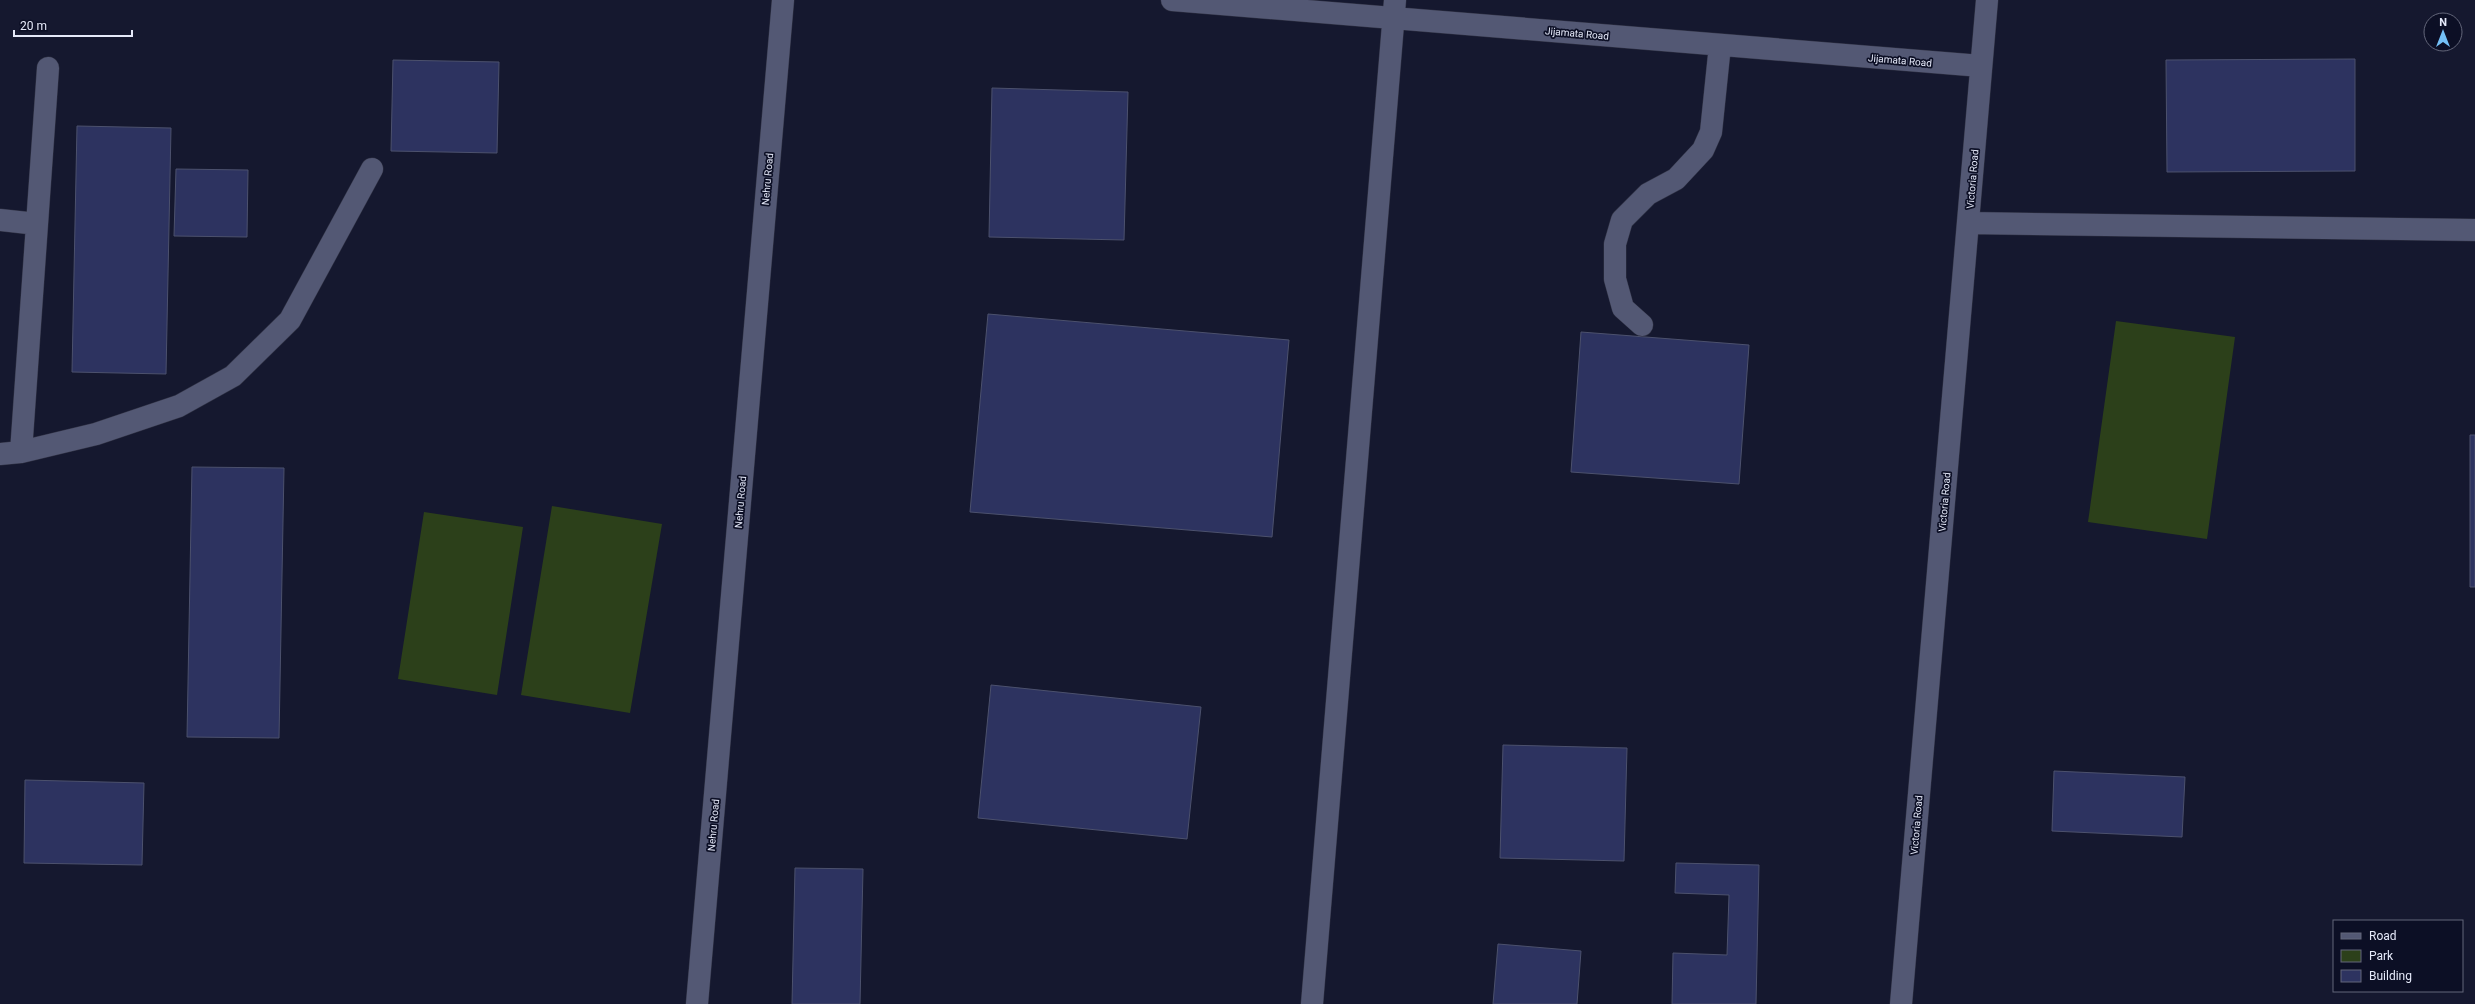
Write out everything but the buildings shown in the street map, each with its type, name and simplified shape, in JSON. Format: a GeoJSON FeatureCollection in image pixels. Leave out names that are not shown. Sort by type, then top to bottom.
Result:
{"type":"FeatureCollection","features":[{"type":"Feature","properties":{"kind":"street","name":"Nehru Road"},"geometry":{"type":"LineString","coordinates":[[697,1004],[783,0]]}},
{"type":"Feature","properties":{"kind":"street","name":"Jijamata Road"},"geometry":{"type":"LineString","coordinates":[[1172,0],[1395,9],[1720,45],[1981,66]]}},
{"type":"Feature","properties":{"kind":"street","name":"Victoria Road"},"geometry":{"type":"LineString","coordinates":[[1900,1004],[1987,0]]}},
{"type":"Feature","properties":{"kind":"street"},"geometry":{"type":"LineString","coordinates":[[1312,1004],[1395,9]]}},
{"type":"Feature","properties":{"kind":"street"},"geometry":{"type":"LineString","coordinates":[[1642,325],[1623,308],[1616,279],[1616,244],[1622,220],[1648,194],[1676,179],[1703,150],[1711,132],[1720,45]]}},
{"type":"Feature","properties":{"kind":"street"},"geometry":{"type":"LineString","coordinates":[[48,68],[37,224],[10,453],[96,434],[179,406],[233,376],[290,320],[372,169]]}},
{"type":"Feature","properties":{"kind":"street"},"geometry":{"type":"LineString","coordinates":[[0,220],[37,224]]}},
{"type":"Feature","properties":{"kind":"street"},"geometry":{"type":"LineString","coordinates":[[1968,223],[2475,230]]}},
{"type":"Feature","properties":{"kind":"green space"},"geometry":{"type":"Polygon","coordinates":[[[2116,321],[2235,337],[2207,539],[2088,522],[2116,321]]]}},
{"type":"Feature","properties":{"kind":"green space"},"geometry":{"type":"Polygon","coordinates":[[[552,506],[662,524],[630,713],[521,695],[552,506]]]}},
{"type":"Feature","properties":{"kind":"green space"},"geometry":{"type":"Polygon","coordinates":[[[424,512],[523,527],[497,695],[398,679],[424,512]]]}}]}
